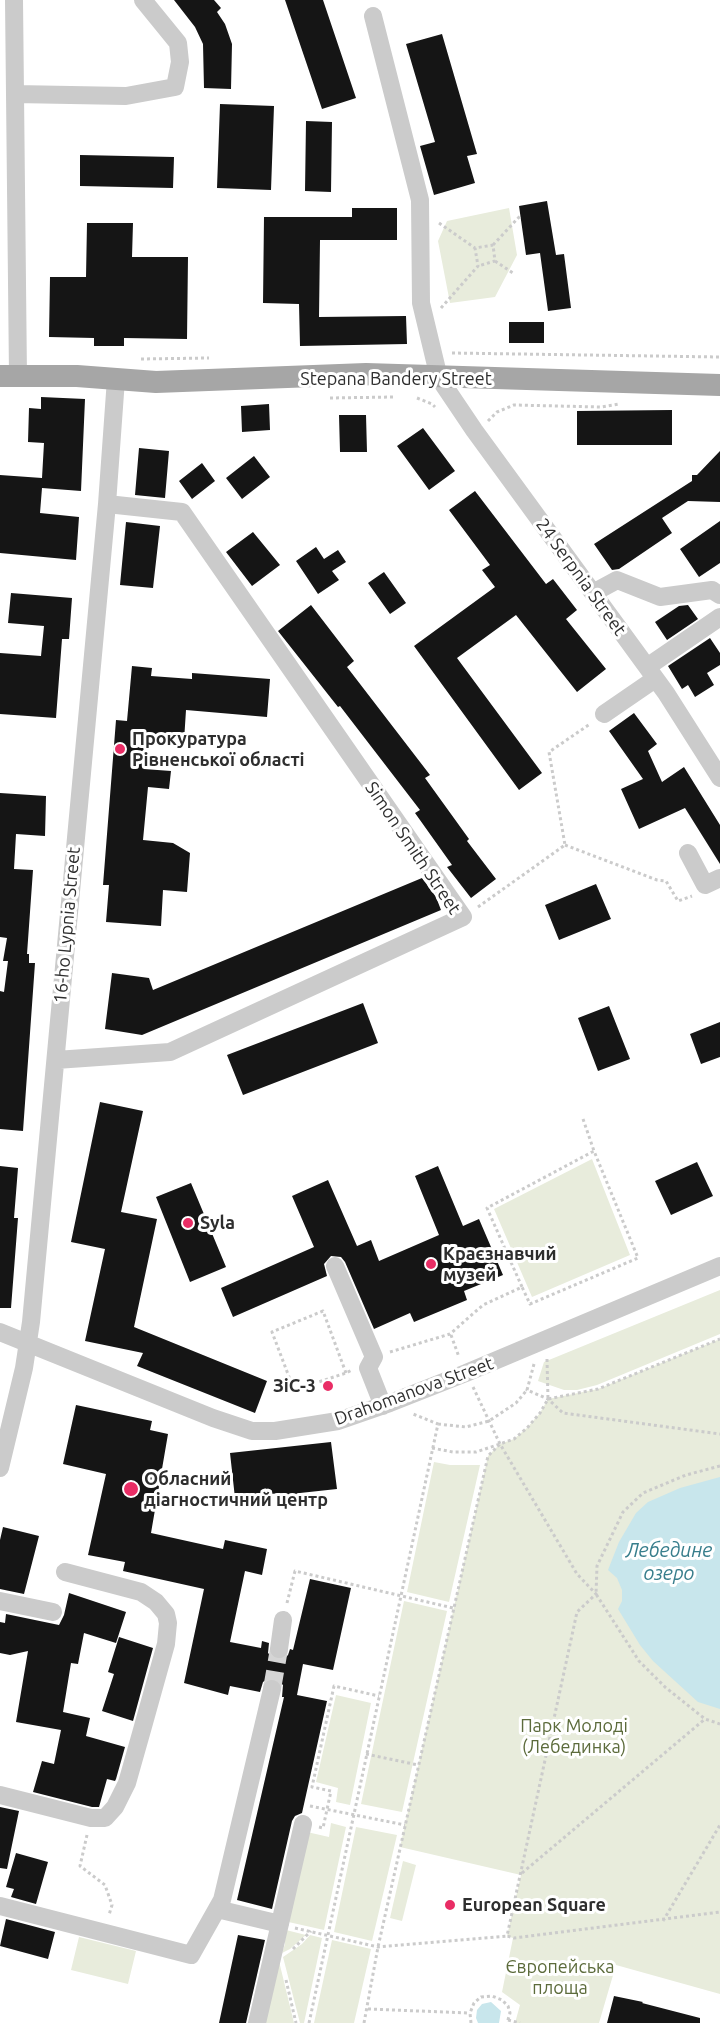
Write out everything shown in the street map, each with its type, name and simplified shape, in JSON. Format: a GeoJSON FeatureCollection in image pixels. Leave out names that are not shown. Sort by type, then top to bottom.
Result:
{"type":"FeatureCollection","features":[{"type":"Feature","properties":{"kind":"main road","name":"Stepana Bandery Street"},"geometry":{"type":"LineString","coordinates":[[9,376],[77,376],[156,382],[366,374],[720,385]]}},
{"type":"Feature","properties":{"kind":"street"},"geometry":{"type":"LineString","coordinates":[[9,376],[15,94],[14,0]]}},
{"type":"Feature","properties":{"kind":"street"},"geometry":{"type":"LineString","coordinates":[[15,94],[126,96],[175,87],[180,62],[178,43],[143,0]]}},
{"type":"Feature","properties":{"kind":"street"},"geometry":{"type":"LineString","coordinates":[[373,16],[420,200],[421,303],[439,378]]}},
{"type":"Feature","properties":{"kind":"street","name":"24 Serpnia Street"},"geometry":{"type":"LineString","coordinates":[[439,378],[474,430],[651,673],[720,778]]}},
{"type":"Feature","properties":{"kind":"street","name":"16-ho Lypnia Street"},"geometry":{"type":"LineString","coordinates":[[0,1468],[28,1343],[107,504],[116,379]]}},
{"type":"Feature","properties":{"kind":"street","name":"Simon Smith Street"},"geometry":{"type":"LineString","coordinates":[[56,1060],[170,1052],[463,917],[182,512],[107,504]]}},
{"type":"Feature","properties":{"kind":"street"},"geometry":{"type":"LineString","coordinates":[[592,593],[617,580],[660,597],[712,590],[720,595]]}},
{"type":"Feature","properties":{"kind":"street"},"geometry":{"type":"LineString","coordinates":[[604,714],[720,617]]}},
{"type":"Feature","properties":{"kind":"street"},"geometry":{"type":"LineString","coordinates":[[687,853],[705,885],[720,879]]}},
{"type":"Feature","properties":{"kind":"street"},"geometry":{"type":"LineString","coordinates":[[335,1266],[374,1357],[368,1368],[387,1404]]}},
{"type":"Feature","properties":{"kind":"street","name":"Drahomanova Street"},"geometry":{"type":"LineString","coordinates":[[0,1332],[213,1418],[252,1431],[275,1431],[338,1421],[469,1380],[720,1266]]}},
{"type":"Feature","properties":{"kind":"street"},"geometry":{"type":"LineString","coordinates":[[0,1795],[91,1818],[105,1818],[115,1807],[127,1783],[166,1644],[168,1623],[166,1614],[156,1602],[141,1592],[65,1572]]}},
{"type":"Feature","properties":{"kind":"street"},"geometry":{"type":"LineString","coordinates":[[0,1601],[53,1612]]}},
{"type":"Feature","properties":{"kind":"street"},"geometry":{"type":"LineString","coordinates":[[279,1649],[283,1620]]}},
{"type":"Feature","properties":{"kind":"street"},"geometry":{"type":"LineString","coordinates":[[0,1906],[191,1955],[222,1900],[272,1689]]}},
{"type":"Feature","properties":{"kind":"street"},"geometry":{"type":"LineString","coordinates":[[257,2023],[303,1824]]}},
{"type":"Feature","properties":{"kind":"street"},"geometry":{"type":"LineString","coordinates":[[217,1909],[280,1924]]}},
{"type":"Feature","properties":{"kind":"path"},"geometry":{"type":"LineString","coordinates":[[420,210],[475,248],[493,245],[520,216]]}},
{"type":"Feature","properties":{"kind":"path"},"geometry":{"type":"LineString","coordinates":[[493,245],[495,261],[513,273]]}},
{"type":"Feature","properties":{"kind":"path"},"geometry":{"type":"LineString","coordinates":[[475,248],[478,266]]}},
{"type":"Feature","properties":{"kind":"path"},"geometry":{"type":"LineString","coordinates":[[426,325],[478,266],[495,261]]}},
{"type":"Feature","properties":{"kind":"path"},"geometry":{"type":"LineString","coordinates":[[441,353],[720,357]]}},
{"type":"Feature","properties":{"kind":"path"},"geometry":{"type":"LineString","coordinates":[[320,398],[404,397]]}},
{"type":"Feature","properties":{"kind":"path"},"geometry":{"type":"LineString","coordinates":[[411,397],[432,404],[439,413]]}},
{"type":"Feature","properties":{"kind":"path"},"geometry":{"type":"LineString","coordinates":[[474,430],[489,421],[497,412],[514,405],[601,407],[621,404]]}},
{"type":"Feature","properties":{"kind":"path"},"geometry":{"type":"LineString","coordinates":[[565,845],[549,752],[604,714]]}},
{"type":"Feature","properties":{"kind":"path"},"geometry":{"type":"LineString","coordinates":[[463,917],[565,845]]}},
{"type":"Feature","properties":{"kind":"path"},"geometry":{"type":"LineString","coordinates":[[565,845],[657,880]]}},
{"type":"Feature","properties":{"kind":"path"},"geometry":{"type":"LineString","coordinates":[[583,1119],[638,1258],[530,1304],[487,1208],[594,1151]]}},
{"type":"Feature","properties":{"kind":"path"},"geometry":{"type":"LineString","coordinates":[[346,1373],[323,1311],[272,1332],[294,1390],[346,1373],[374,1357],[450,1334],[483,1305],[522,1287]]}},
{"type":"Feature","properties":{"kind":"path"},"geometry":{"type":"LineString","coordinates":[[450,1334],[500,1444],[577,1574],[596,1594],[639,1660],[665,1687],[705,1719],[720,1723]]}},
{"type":"Feature","properties":{"kind":"path"},"geometry":{"type":"LineString","coordinates":[[548,1399],[598,1389],[720,1339]]}},
{"type":"Feature","properties":{"kind":"path"},"geometry":{"type":"LineString","coordinates":[[432,1448],[453,1452],[476,1452],[513,1439],[527,1428],[548,1399],[546,1358]]}},
{"type":"Feature","properties":{"kind":"path"},"geometry":{"type":"LineString","coordinates":[[426,1419],[438,1424],[466,1427],[489,1421],[516,1403],[527,1390],[535,1363]]}},
{"type":"Feature","properties":{"kind":"path"},"geometry":{"type":"LineString","coordinates":[[527,1390],[548,1399],[563,1413],[720,1434]]}},
{"type":"Feature","properties":{"kind":"path"},"geometry":{"type":"LineString","coordinates":[[309,2023],[438,1424]]}},
{"type":"Feature","properties":{"kind":"path"},"geometry":{"type":"LineString","coordinates":[[364,2023],[378,1947],[488,1456],[500,1444]]}},
{"type":"Feature","properties":{"kind":"path"},"geometry":{"type":"LineString","coordinates":[[507,1936],[577,1612],[596,1594],[597,1566],[623,1512],[643,1493],[686,1475],[720,1466]]}},
{"type":"Feature","properties":{"kind":"path"},"geometry":{"type":"LineString","coordinates":[[283,1620],[295,1571],[453,1608]]}},
{"type":"Feature","properties":{"kind":"path"},"geometry":{"type":"LineString","coordinates":[[327,1810],[331,1791],[312,1787],[334,1686],[379,1696]]}},
{"type":"Feature","properties":{"kind":"path"},"geometry":{"type":"LineString","coordinates":[[521,1874],[705,1719]]}},
{"type":"Feature","properties":{"kind":"path"},"geometry":{"type":"LineString","coordinates":[[366,1754],[418,1765]]}},
{"type":"Feature","properties":{"kind":"path"},"geometry":{"type":"LineString","coordinates":[[321,1809],[405,1825]]}},
{"type":"Feature","properties":{"kind":"path"},"geometry":{"type":"LineString","coordinates":[[91,1818],[80,1866],[105,1885],[112,1905],[102,1932]]}},
{"type":"Feature","properties":{"kind":"path"},"geometry":{"type":"LineString","coordinates":[[663,1921],[720,1825]]}},
{"type":"Feature","properties":{"kind":"path"},"geometry":{"type":"LineString","coordinates":[[280,1924],[378,1947],[507,1936],[513,1938],[663,1921],[720,1912]]}},
{"type":"Feature","properties":{"kind":"path"},"geometry":{"type":"LineString","coordinates":[[288,1952],[311,1931]]}},
{"type":"Feature","properties":{"kind":"path"},"geometry":{"type":"LineString","coordinates":[[471,2023],[470,2013],[474,2003],[481,1997],[492,1996],[502,2000],[508,2006],[508,2021],[520,2023]]}},
{"type":"Feature","properties":{"kind":"path"},"geometry":{"type":"LineString","coordinates":[[368,2008],[470,2013]]}},
{"type":"Feature","properties":{"kind":"green space"},"geometry":{"type":"Polygon","coordinates":[[[509,208],[517,255],[495,297],[450,303],[438,241],[447,221],[509,208]]]}},
{"type":"Feature","properties":{"kind":"green space"},"geometry":{"type":"Polygon","coordinates":[[[592,1159],[630,1255],[532,1297],[494,1209],[592,1159]]]}},
{"type":"Feature","properties":{"kind":"green space"},"geometry":{"type":"Polygon","coordinates":[[[720,1290],[720,1334],[597,1385],[577,1390],[564,1390],[538,1381],[544,1362],[720,1290]]]}},
{"type":"Feature","properties":{"kind":"green space","name":"Парк Молоді (Лебединка)"},"geometry":{"type":"Polygon","coordinates":[[[720,1339],[720,1994],[616,1965],[599,2023],[515,2023],[520,2005],[502,1992],[513,1938],[507,1936],[521,1875],[400,1847],[488,1456],[500,1444],[514,1439],[527,1428],[548,1399],[598,1389],[720,1339]]]}},
{"type":"Feature","properties":{"kind":"green space"},"geometry":{"type":"Polygon","coordinates":[[[434,1462],[450,1465],[480,1465],[449,1602],[407,1592],[434,1462]]]}},
{"type":"Feature","properties":{"kind":"green space"},"geometry":{"type":"Polygon","coordinates":[[[404,1601],[447,1611],[402,1812],[361,1804],[404,1601]]]}},
{"type":"Feature","properties":{"kind":"green space"},"geometry":{"type":"Polygon","coordinates":[[[336,1695],[371,1703],[350,1805],[336,1802],[338,1788],[316,1782],[336,1695]]]}},
{"type":"Feature","properties":{"kind":"green space"},"geometry":{"type":"Polygon","coordinates":[[[331,1823],[346,1827],[324,1930],[284,1921],[307,1832],[329,1837],[331,1823]]]}},
{"type":"Feature","properties":{"kind":"green space"},"geometry":{"type":"Polygon","coordinates":[[[356,1827],[397,1835],[372,1941],[334,1932],[356,1827]]]}},
{"type":"Feature","properties":{"kind":"green space"},"geometry":{"type":"Polygon","coordinates":[[[403,1861],[416,1865],[402,1921],[390,1918],[403,1861]]]}},
{"type":"Feature","properties":{"kind":"green space"},"geometry":{"type":"Polygon","coordinates":[[[282,1929],[306,1935],[282,1953],[285,1944],[282,1929]]]}},
{"type":"Feature","properties":{"kind":"green space"},"geometry":{"type":"Polygon","coordinates":[[[310,1935],[322,1938],[304,2023],[300,2023],[283,1957],[302,1944],[310,1935]]]}},
{"type":"Feature","properties":{"kind":"green space"},"geometry":{"type":"Polygon","coordinates":[[[79,1937],[136,1951],[128,1984],[71,1970],[79,1937]]]}},
{"type":"Feature","properties":{"kind":"green space"},"geometry":{"type":"Polygon","coordinates":[[[332,1940],[371,1949],[354,2023],[314,2023],[332,1940]]]}},
{"type":"Feature","properties":{"kind":"green space"},"geometry":{"type":"Polygon","coordinates":[[[278,1957],[294,2023],[260,2023],[278,1957]]]}},
{"type":"Feature","properties":{"kind":"water","name":"Лебедине озеро"},"geometry":{"type":"Polygon","coordinates":[[[720,1477],[720,1709],[698,1702],[653,1661],[640,1645],[618,1609],[622,1601],[622,1590],[617,1578],[608,1570],[619,1542],[636,1513],[648,1502],[680,1488],[720,1477]]]}},
{"type":"Feature","properties":{"kind":"water"},"geometry":{"type":"Polygon","coordinates":[[[491,2002],[501,2011],[499,2023],[478,2023],[477,2010],[482,2004],[491,2002]]]}},
{"type":"Feature","properties":{"kind":"building"},"geometry":{"type":"Polygon","coordinates":[[[174,0],[214,0],[221,8],[217,12],[225,24],[232,44],[231,89],[204,88],[203,44],[195,27],[174,0]]]}},
{"type":"Feature","properties":{"kind":"building"},"geometry":{"type":"Polygon","coordinates":[[[285,0],[323,0],[356,98],[322,109],[285,0]]]}},
{"type":"Feature","properties":{"kind":"building"},"geometry":{"type":"Polygon","coordinates":[[[442,34],[477,154],[467,156],[475,183],[434,195],[420,146],[435,142],[406,44],[442,34]]]}},
{"type":"Feature","properties":{"kind":"building"},"geometry":{"type":"Polygon","coordinates":[[[220,104],[274,106],[271,190],[217,188],[220,104]]]}},
{"type":"Feature","properties":{"kind":"building"},"geometry":{"type":"Polygon","coordinates":[[[306,121],[332,122],[331,192],[305,191],[306,121]]]}},
{"type":"Feature","properties":{"kind":"building"},"geometry":{"type":"Polygon","coordinates":[[[80,155],[174,157],[173,188],[80,186],[80,155]]]}},
{"type":"Feature","properties":{"kind":"building"},"geometry":{"type":"Polygon","coordinates":[[[547,201],[556,255],[564,254],[571,308],[548,311],[540,253],[526,255],[519,206],[547,201]]]}},
{"type":"Feature","properties":{"kind":"building"},"geometry":{"type":"Polygon","coordinates":[[[352,208],[397,208],[397,240],[320,240],[319,317],[406,316],[407,344],[300,346],[299,304],[263,303],[264,217],[352,217],[352,208]]]}},
{"type":"Feature","properties":{"kind":"building"},"geometry":{"type":"Polygon","coordinates":[[[87,223],[133,223],[132,257],[188,257],[187,339],[124,338],[124,346],[94,346],[94,338],[49,337],[50,277],[86,277],[87,223]]]}},
{"type":"Feature","properties":{"kind":"building"},"geometry":{"type":"Polygon","coordinates":[[[509,322],[544,322],[544,343],[509,343],[509,322]]]}},
{"type":"Feature","properties":{"kind":"building"},"geometry":{"type":"Polygon","coordinates":[[[41,397],[85,399],[81,491],[42,488],[40,513],[79,517],[76,560],[0,553],[0,475],[42,478],[44,443],[28,442],[29,408],[41,409],[41,397]]]}},
{"type":"Feature","properties":{"kind":"building"},"geometry":{"type":"Polygon","coordinates":[[[269,404],[270,430],[242,432],[241,406],[269,404]]]}},
{"type":"Feature","properties":{"kind":"building"},"geometry":{"type":"Polygon","coordinates":[[[672,410],[672,445],[577,445],[577,411],[672,410]]]}},
{"type":"Feature","properties":{"kind":"building"},"geometry":{"type":"Polygon","coordinates":[[[339,415],[366,415],[367,452],[340,452],[339,415]]]}},
{"type":"Feature","properties":{"kind":"building"},"geometry":{"type":"Polygon","coordinates":[[[423,428],[455,471],[429,490],[397,446],[423,428]]]}},
{"type":"Feature","properties":{"kind":"building"},"geometry":{"type":"Polygon","coordinates":[[[139,448],[169,451],[165,498],[135,495],[139,448]]]}},
{"type":"Feature","properties":{"kind":"building"},"geometry":{"type":"Polygon","coordinates":[[[720,451],[720,502],[688,501],[662,518],[672,533],[619,569],[612,570],[594,544],[692,481],[692,475],[697,475],[720,451]]]}},
{"type":"Feature","properties":{"kind":"building"},"geometry":{"type":"Polygon","coordinates":[[[254,456],[270,477],[242,499],[226,478],[254,456]]]}},
{"type":"Feature","properties":{"kind":"building"},"geometry":{"type":"Polygon","coordinates":[[[202,463],[215,481],[192,499],[179,481],[202,463]]]}},
{"type":"Feature","properties":{"kind":"building"},"geometry":{"type":"Polygon","coordinates":[[[475,491],[546,584],[553,579],[577,610],[566,619],[606,669],[577,692],[516,615],[457,658],[542,773],[519,790],[414,646],[495,587],[482,570],[490,565],[449,510],[475,491]]]}},
{"type":"Feature","properties":{"kind":"building"},"geometry":{"type":"Polygon","coordinates":[[[720,521],[720,563],[699,577],[680,549],[720,521]]]}},
{"type":"Feature","properties":{"kind":"building"},"geometry":{"type":"Polygon","coordinates":[[[126,522],[160,526],[153,588],[120,585],[126,522]]]}},
{"type":"Feature","properties":{"kind":"building"},"geometry":{"type":"Polygon","coordinates":[[[253,532],[280,565],[252,586],[226,552],[253,532]]]}},
{"type":"Feature","properties":{"kind":"building"},"geometry":{"type":"Polygon","coordinates":[[[316,547],[324,559],[338,550],[346,562],[332,571],[339,580],[318,594],[296,561],[316,547]]]}},
{"type":"Feature","properties":{"kind":"building"},"geometry":{"type":"Polygon","coordinates":[[[384,572],[406,603],[390,614],[368,583],[384,572]]]}},
{"type":"Feature","properties":{"kind":"building"},"geometry":{"type":"Polygon","coordinates":[[[11,593],[72,598],[69,639],[62,639],[56,718],[0,714],[0,653],[41,656],[44,626],[8,623],[11,593]]]}},
{"type":"Feature","properties":{"kind":"building"},"geometry":{"type":"Polygon","coordinates":[[[311,605],[354,661],[347,667],[430,775],[425,778],[469,839],[467,841],[496,879],[471,898],[447,867],[452,865],[415,813],[420,810],[340,706],[338,707],[278,631],[311,605]]]}},
{"type":"Feature","properties":{"kind":"building"},"geometry":{"type":"Polygon","coordinates":[[[688,605],[698,619],[667,640],[655,622],[679,606],[688,605]]]}},
{"type":"Feature","properties":{"kind":"building"},"geometry":{"type":"Polygon","coordinates":[[[710,638],[720,653],[720,665],[707,673],[714,685],[695,697],[688,685],[682,689],[668,666],[710,638]]]}},
{"type":"Feature","properties":{"kind":"building"},"geometry":{"type":"Polygon","coordinates":[[[132,666],[152,668],[151,676],[192,679],[192,673],[270,679],[267,717],[186,710],[184,741],[146,738],[144,769],[171,771],[169,789],[148,787],[143,840],[173,843],[190,853],[187,892],[163,890],[161,926],[106,922],[109,885],[103,885],[116,720],[127,721],[132,666]]]}},
{"type":"Feature","properties":{"kind":"building"},"geometry":{"type":"Polygon","coordinates":[[[634,713],[657,744],[648,751],[662,782],[684,767],[720,825],[720,864],[685,808],[639,829],[621,789],[643,779],[609,731],[634,713]]]}},
{"type":"Feature","properties":{"kind":"building"},"geometry":{"type":"Polygon","coordinates":[[[0,793],[46,796],[45,836],[16,834],[14,869],[33,870],[27,954],[29,954],[29,963],[35,963],[23,1131],[0,1129],[0,991],[4,992],[8,961],[3,961],[7,938],[0,937],[0,793]]]}},
{"type":"Feature","properties":{"kind":"building"},"geometry":{"type":"Polygon","coordinates":[[[422,878],[436,897],[441,910],[142,1035],[105,1029],[112,973],[149,978],[153,990],[422,878]]]}},
{"type":"Feature","properties":{"kind":"building"},"geometry":{"type":"Polygon","coordinates":[[[596,884],[611,919],[559,940],[545,905],[596,884]]]}},
{"type":"Feature","properties":{"kind":"building"},"geometry":{"type":"Polygon","coordinates":[[[363,1003],[378,1043],[243,1095],[227,1055],[363,1003]]]}},
{"type":"Feature","properties":{"kind":"building"},"geometry":{"type":"Polygon","coordinates":[[[609,1006],[630,1059],[598,1071],[578,1018],[609,1006]]]}},
{"type":"Feature","properties":{"kind":"building"},"geometry":{"type":"Polygon","coordinates":[[[720,1022],[720,1057],[701,1064],[690,1034],[720,1022]]]}},
{"type":"Feature","properties":{"kind":"building"},"geometry":{"type":"Polygon","coordinates":[[[100,1102],[143,1111],[121,1212],[157,1219],[134,1327],[267,1381],[255,1413],[137,1366],[143,1353],[85,1341],[105,1249],[71,1242],[100,1102]]]}},
{"type":"Feature","properties":{"kind":"building"},"geometry":{"type":"Polygon","coordinates":[[[697,1162],[713,1196],[671,1215],[655,1181],[697,1162]]]}},
{"type":"Feature","properties":{"kind":"building"},"geometry":{"type":"Polygon","coordinates":[[[0,1166],[18,1168],[14,1218],[18,1218],[11,1308],[0,1308],[0,1166]]]}},
{"type":"Feature","properties":{"kind":"building"},"geometry":{"type":"Polygon","coordinates":[[[438,1166],[463,1226],[479,1219],[503,1275],[464,1291],[467,1300],[414,1322],[410,1313],[374,1329],[345,1262],[341,1257],[331,1256],[324,1264],[327,1276],[233,1317],[221,1288],[314,1247],[292,1196],[328,1180],[357,1246],[371,1240],[379,1261],[439,1235],[415,1176],[438,1166]]]}},
{"type":"Feature","properties":{"kind":"building"},"geometry":{"type":"Polygon","coordinates":[[[191,1183],[226,1267],[190,1282],[156,1197],[191,1183]]]}},
{"type":"Feature","properties":{"kind":"building"},"geometry":{"type":"Polygon","coordinates":[[[76,1405],[152,1421],[150,1430],[168,1434],[151,1533],[223,1549],[225,1540],[267,1549],[262,1575],[245,1571],[230,1642],[261,1648],[262,1641],[269,1643],[268,1653],[278,1660],[284,1659],[290,1649],[293,1650],[310,1579],[351,1588],[333,1670],[303,1664],[297,1695],[327,1701],[302,1813],[295,1816],[292,1821],[272,1909],[237,1900],[284,1697],[282,1697],[283,1685],[275,1678],[269,1678],[263,1682],[260,1692],[230,1686],[228,1695],[184,1683],[204,1589],[123,1571],[125,1562],[88,1555],[106,1474],[63,1464],[76,1405]]]}},
{"type":"Feature","properties":{"kind":"building"},"geometry":{"type":"Polygon","coordinates":[[[331,1442],[337,1489],[300,1493],[301,1505],[281,1507],[280,1493],[235,1498],[230,1453],[331,1442]]]}},
{"type":"Feature","properties":{"kind":"building"},"geometry":{"type":"Polygon","coordinates":[[[3,1527],[39,1536],[24,1594],[0,1589],[0,1540],[3,1527]]]}},
{"type":"Feature","properties":{"kind":"building"},"geometry":{"type":"Polygon","coordinates":[[[69,1593],[126,1612],[116,1643],[84,1633],[78,1664],[71,1663],[63,1712],[90,1718],[86,1736],[125,1747],[116,1779],[115,1781],[107,1779],[99,1807],[33,1792],[42,1761],[54,1764],[61,1730],[16,1722],[28,1651],[10,1655],[0,1653],[0,1622],[5,1623],[6,1614],[59,1625],[69,1593]]]}},
{"type":"Feature","properties":{"kind":"building"},"geometry":{"type":"Polygon","coordinates":[[[119,1637],[153,1648],[133,1721],[102,1711],[114,1674],[108,1672],[119,1637]]]}},
{"type":"Feature","properties":{"kind":"building"},"geometry":{"type":"Polygon","coordinates":[[[0,1807],[19,1811],[7,1869],[0,1868],[0,1807]]]}},
{"type":"Feature","properties":{"kind":"building"},"geometry":{"type":"Polygon","coordinates":[[[16,1853],[48,1862],[36,1904],[11,1897],[14,1889],[6,1887],[16,1853]]]}},
{"type":"Feature","properties":{"kind":"building"},"geometry":{"type":"Polygon","coordinates":[[[6,1919],[55,1932],[48,1959],[0,1946],[6,1919]]]}},
{"type":"Feature","properties":{"kind":"building"},"geometry":{"type":"Polygon","coordinates":[[[238,1935],[265,1940],[246,2023],[219,2023],[238,1935]]]}},
{"type":"Feature","properties":{"kind":"building"},"geometry":{"type":"Polygon","coordinates":[[[614,1996],[700,2018],[700,2023],[607,2023],[614,1996]]]}},
{"type":"Feature","properties":{"kind":"tunnel"},"geometry":{"type":"LineString","coordinates":[[272,1689],[279,1649]]}},
{"type":"Feature","properties":{"kind":"place","name":"Прокуратура Рівненської області"},"geometry":{"type":"Point","coordinates":[120,749]}},
{"type":"Feature","properties":{"kind":"place","name":"Syla"},"geometry":{"type":"Point","coordinates":[188,1223]}},
{"type":"Feature","properties":{"kind":"place","name":"Краєзнавчий музей"},"geometry":{"type":"Point","coordinates":[431,1264]}},
{"type":"Feature","properties":{"kind":"place","name":"ЗіС-3"},"geometry":{"type":"Point","coordinates":[328,1386]}},
{"type":"Feature","properties":{"kind":"place","name":"Обласний діагностичний центр"},"geometry":{"type":"Point","coordinates":[131,1489]}},
{"type":"Feature","properties":{"kind":"place","name":"European Square"},"geometry":{"type":"Point","coordinates":[450,1905]}},
{"type":"Feature","properties":{"kind":"park label","name":"Європейська площа"},"geometry":{"type":"Point","coordinates":[560,1977]}}]}
